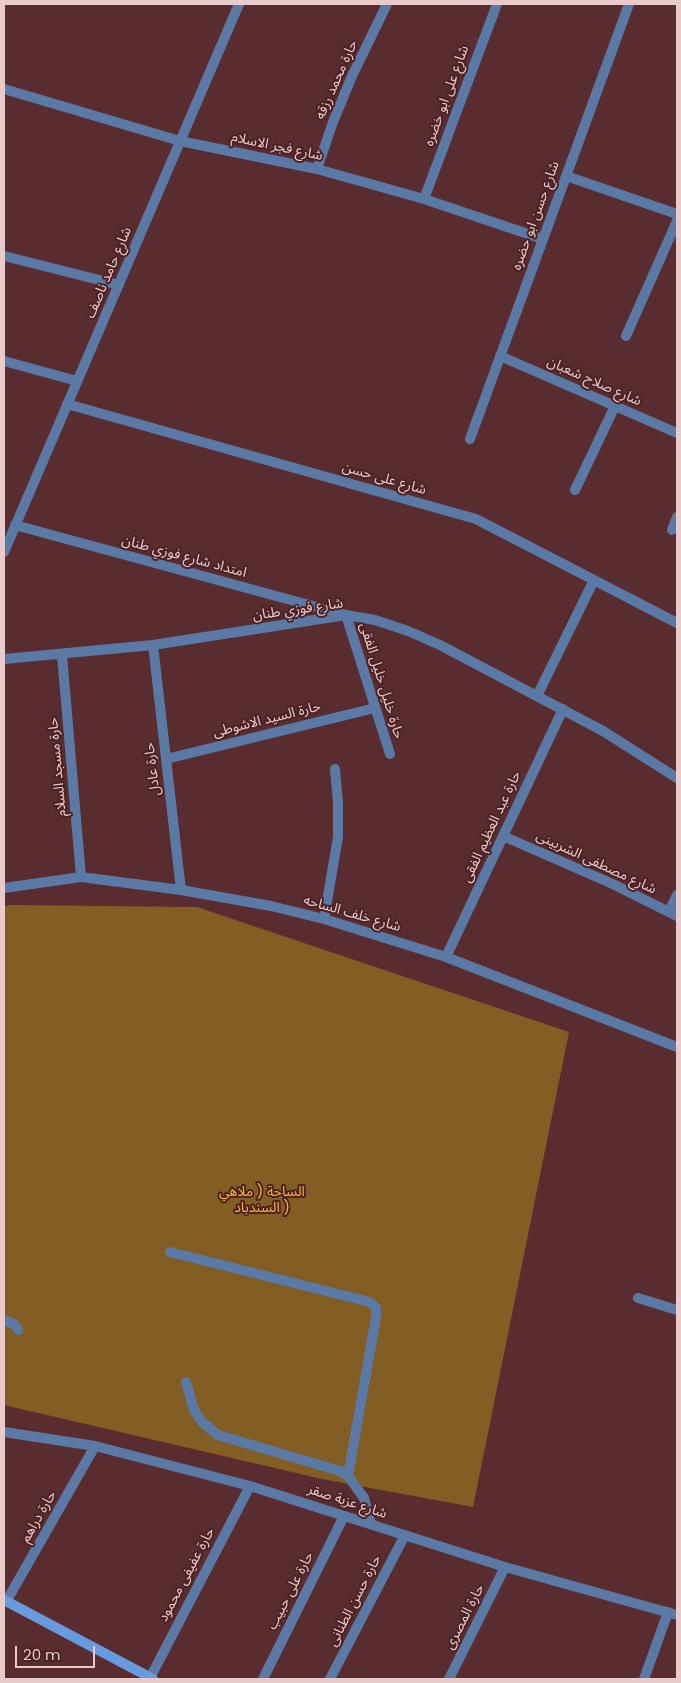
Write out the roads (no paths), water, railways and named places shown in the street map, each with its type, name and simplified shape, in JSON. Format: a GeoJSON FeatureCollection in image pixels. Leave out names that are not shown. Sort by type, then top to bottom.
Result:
{"type":"FeatureCollection","features":[{"type":"Feature","properties":{"kind":"street","name":"شارع حامد ناصف"},"geometry":{"type":"LineString","coordinates":[[4,552],[239,4]]}},
{"type":"Feature","properties":{"kind":"street","name":"حارة محمد رزقه"},"geometry":{"type":"LineString","coordinates":[[317,169],[333,122],[352,76],[387,4]]}},
{"type":"Feature","properties":{"kind":"street","name":"شارع على ابو خضره"},"geometry":{"type":"LineString","coordinates":[[424,199],[496,4]]}},
{"type":"Feature","properties":{"kind":"street","name":"شارع حسن ابو حضره"},"geometry":{"type":"LineString","coordinates":[[470,438],[629,4]]}},
{"type":"Feature","properties":{"kind":"street","name":"شارع فجر الاسلام"},"geometry":{"type":"LineString","coordinates":[[4,89],[180,141],[317,169],[424,199],[543,240]]}},
{"type":"Feature","properties":{"kind":"street"},"geometry":{"type":"LineString","coordinates":[[566,176],[677,214]]}},
{"type":"Feature","properties":{"kind":"street"},"geometry":{"type":"LineString","coordinates":[[626,336],[677,221]]}},
{"type":"Feature","properties":{"kind":"street"},"geometry":{"type":"LineString","coordinates":[[4,256],[119,285]]}},
{"type":"Feature","properties":{"kind":"street","name":"شارع صلاح شعبان"},"geometry":{"type":"LineString","coordinates":[[500,356],[677,433]]}},
{"type":"Feature","properties":{"kind":"street"},"geometry":{"type":"LineString","coordinates":[[4,362],[78,381]]}},
{"type":"Feature","properties":{"kind":"street","name":"شارع على حسن"},"geometry":{"type":"LineString","coordinates":[[67,404],[476,519],[677,623]]}},
{"type":"Feature","properties":{"kind":"street"},"geometry":{"type":"LineString","coordinates":[[575,490],[615,406]]}},
{"type":"Feature","properties":{"kind":"street"},"geometry":{"type":"LineString","coordinates":[[672,530],[677,517]]}},
{"type":"Feature","properties":{"kind":"street","name":"امتداد شارع فوزي طنان"},"geometry":{"type":"LineString","coordinates":[[15,525],[346,615]]}},
{"type":"Feature","properties":{"kind":"street"},"geometry":{"type":"LineString","coordinates":[[537,696],[594,580]]}},
{"type":"Feature","properties":{"kind":"street","name":"شارع فوزي طنان"},"geometry":{"type":"LineString","coordinates":[[4,658],[62,655],[153,645],[346,615],[375,620],[408,631],[440,645],[627,744],[677,778]]}},
{"type":"Feature","properties":{"kind":"street","name":"حارة خليل خليل الفقى"},"geometry":{"type":"LineString","coordinates":[[346,615],[390,754]]}},
{"type":"Feature","properties":{"kind":"street","name":"حارة عادل"},"geometry":{"type":"LineString","coordinates":[[153,645],[181,890]]}},
{"type":"Feature","properties":{"kind":"street","name":"حارة مسجد السلام"},"geometry":{"type":"LineString","coordinates":[[62,655],[81,877]]}},
{"type":"Feature","properties":{"kind":"street","name":"حارة السيد الاشوطى"},"geometry":{"type":"LineString","coordinates":[[166,759],[375,708]]}},
{"type":"Feature","properties":{"kind":"street","name":"حارة عبد العظيم الفقى"},"geometry":{"type":"LineString","coordinates":[[446,957],[564,710]]}},
{"type":"Feature","properties":{"kind":"street"},"geometry":{"type":"LineString","coordinates":[[324,919],[338,836],[335,769]]}},
{"type":"Feature","properties":{"kind":"street","name":"شارع مصطفى الشربينى"},"geometry":{"type":"LineString","coordinates":[[503,836],[567,863],[673,914]]}},
{"type":"Feature","properties":{"kind":"street","name":"شارع خلف الساحه"},"geometry":{"type":"LineString","coordinates":[[4,888],[81,877],[181,890],[271,906],[324,919],[446,957],[677,1047]]}},
{"type":"Feature","properties":{"kind":"street"},"geometry":{"type":"LineString","coordinates":[[673,914],[677,895]]}},
{"type":"Feature","properties":{"kind":"street"},"geometry":{"type":"LineString","coordinates":[[170,1252],[370,1302],[376,1308],[348,1476]]}},
{"type":"Feature","properties":{"kind":"street"},"geometry":{"type":"LineString","coordinates":[[638,1298],[677,1310]]}},
{"type":"Feature","properties":{"kind":"street"},"geometry":{"type":"LineString","coordinates":[[4,1320],[14,1324],[18,1330]]}},
{"type":"Feature","properties":{"kind":"street"},"geometry":{"type":"LineString","coordinates":[[186,1382],[194,1410],[202,1422],[218,1435],[340,1471],[348,1476],[364,1498],[371,1524]]}},
{"type":"Feature","properties":{"kind":"street","name":"شارع عزبة صقر"},"geometry":{"type":"LineString","coordinates":[[4,1432],[95,1446],[250,1486],[505,1568],[673,1613]]}},
{"type":"Feature","properties":{"kind":"street","name":"حارة دراهم"},"geometry":{"type":"LineString","coordinates":[[5,1601],[95,1446]]}},
{"type":"Feature","properties":{"kind":"street","name":"حارة عفيفى محمود"},"geometry":{"type":"LineString","coordinates":[[151,1678],[250,1486]]}},
{"type":"Feature","properties":{"kind":"street","name":"حارة على حبيب"},"geometry":{"type":"LineString","coordinates":[[263,1679],[344,1516]]}},
{"type":"Feature","properties":{"kind":"street","name":"حارة حسن الطنانى"},"geometry":{"type":"LineString","coordinates":[[330,1679],[405,1536]]}},
{"type":"Feature","properties":{"kind":"street","name":"حارة المصرى"},"geometry":{"type":"LineString","coordinates":[[449,1679],[505,1568]]}},
{"type":"Feature","properties":{"kind":"street"},"geometry":{"type":"LineString","coordinates":[[5,1601],[151,1678]]}},
{"type":"Feature","properties":{"kind":"street"},"geometry":{"type":"LineString","coordinates":[[644,1679],[673,1613]]}},
{"type":"Feature","properties":{"kind":"park label","name":"الساحة ( ملاهي السندباد )"},"geometry":{"type":"Point","coordinates":[262,1200]}}]}
